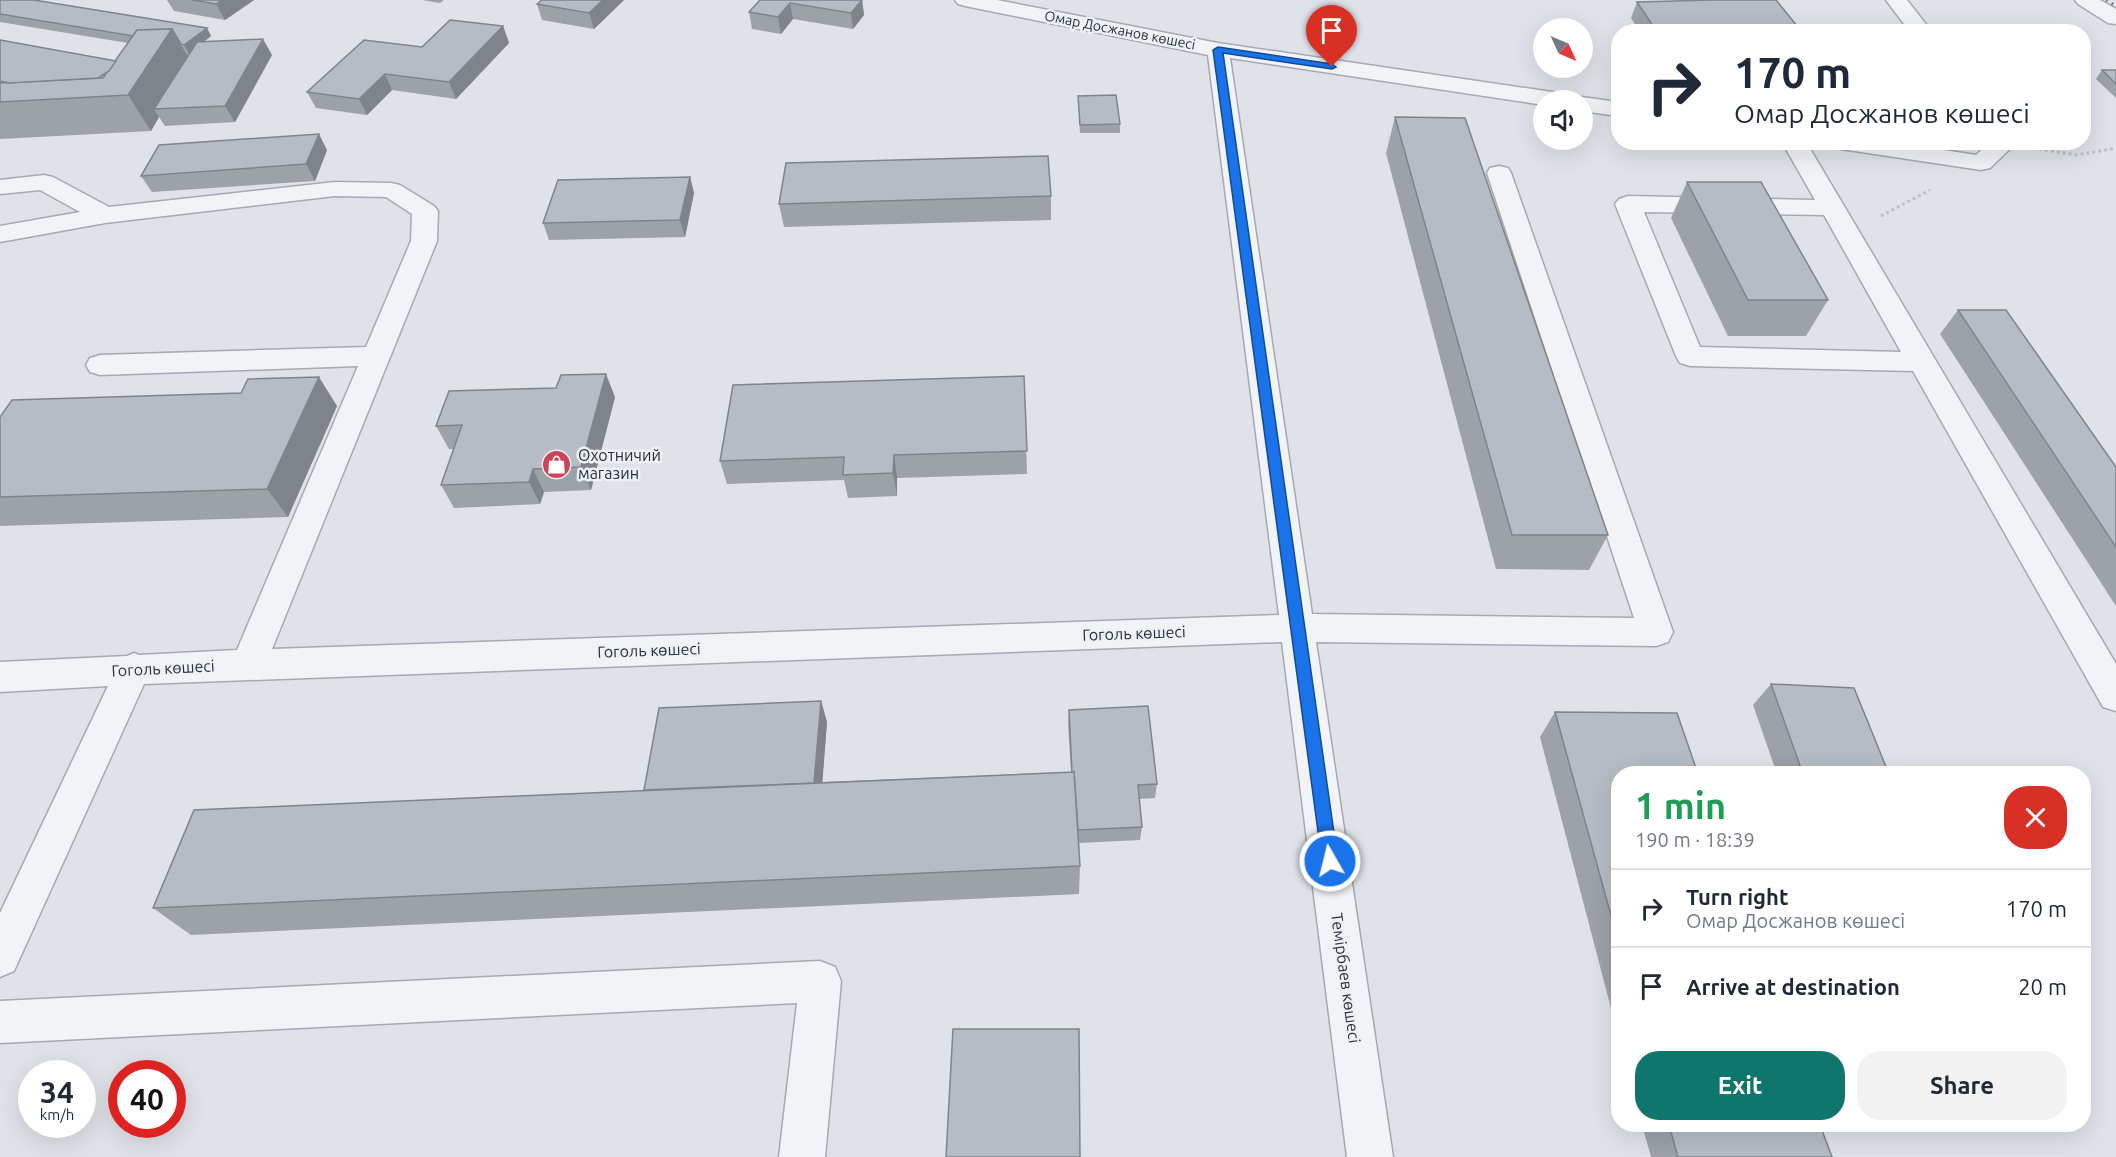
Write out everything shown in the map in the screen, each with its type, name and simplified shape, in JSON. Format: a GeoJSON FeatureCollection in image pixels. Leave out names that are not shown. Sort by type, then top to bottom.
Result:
{"type":"FeatureCollection","features":[{"type":"Feature","properties":{"kind":"street","name":"Омар Досжанов көшесі"},"geometry":{"type":"LineString","coordinates":[[965,0],[1218,50],[1533,96]]}},
{"type":"Feature","properties":{"kind":"street"},"geometry":{"type":"LineString","coordinates":[[1896,0],[1916,24]]}},
{"type":"Feature","properties":{"kind":"street"},"geometry":{"type":"LineString","coordinates":[[2085,0],[2116,18]]}},
{"type":"Feature","properties":{"kind":"street","name":"Темірбаев көшесі"},"geometry":{"type":"LineString","coordinates":[[1218,50],[1370,1157]]}},
{"type":"Feature","properties":{"kind":"street"},"geometry":{"type":"LineString","coordinates":[[1593,106],[1611,108]]}},
{"type":"Feature","properties":{"kind":"street"},"geometry":{"type":"LineString","coordinates":[[1799,150],[2116,696]]}},
{"type":"Feature","properties":{"kind":"street"},"geometry":{"type":"LineString","coordinates":[[1894,150],[1981,163],[1996,150]]}},
{"type":"Feature","properties":{"kind":"street","name":"Гоголь көшесі"},"geometry":{"type":"LineString","coordinates":[[0,677],[134,668],[1298,628],[1656,632],[1499,173]]}},
{"type":"Feature","properties":{"kind":"street"},"geometry":{"type":"LineString","coordinates":[[0,187],[44,182],[105,215]]}},
{"type":"Feature","properties":{"kind":"street"},"geometry":{"type":"LineString","coordinates":[[0,234],[105,215],[335,189],[391,190],[425,211],[424,241],[248,664]]}},
{"type":"Feature","properties":{"kind":"street"},"geometry":{"type":"LineString","coordinates":[[1832,208],[1628,204],[1690,356],[1921,362]]}},
{"type":"Feature","properties":{"kind":"street"},"geometry":{"type":"LineString","coordinates":[[100,365],[377,356]]}},
{"type":"Feature","properties":{"kind":"street"},"geometry":{"type":"LineString","coordinates":[[0,957],[134,668]]}},
{"type":"Feature","properties":{"kind":"street"},"geometry":{"type":"LineString","coordinates":[[0,1022],[820,981],[802,1157]]}},
{"type":"Feature","properties":{"kind":"path"},"geometry":{"type":"LineString","coordinates":[[2041,150],[2078,155],[2116,148]]}},
{"type":"Feature","properties":{"kind":"path"},"geometry":{"type":"LineString","coordinates":[[1847,235],[1981,163]]}},
{"type":"Feature","properties":{"kind":"building"},"geometry":{"type":"Polygon","coordinates":[[[0,0],[34,0],[207,28],[184,45],[172,29],[137,30],[133,36],[0,14],[0,0]]]}},
{"type":"Feature","properties":{"kind":"building"},"geometry":{"type":"Polygon","coordinates":[[[192,0],[222,0],[216,4],[192,0]]]}},
{"type":"Feature","properties":{"kind":"building"},"geometry":{"type":"Polygon","coordinates":[[[542,0],[603,0],[589,13],[537,4],[542,0]]]}},
{"type":"Feature","properties":{"kind":"building"},"geometry":{"type":"Polygon","coordinates":[[[760,0],[862,0],[851,13],[790,3],[778,17],[749,12],[760,0]]]}},
{"type":"Feature","properties":{"kind":"building"},"geometry":{"type":"Polygon","coordinates":[[[1776,0],[1796,24],[1652,24],[1637,2],[1776,0]]]}},
{"type":"Feature","properties":{"kind":"building"},"geometry":{"type":"Polygon","coordinates":[[[450,20],[503,26],[449,82],[385,74],[359,99],[307,92],[364,40],[422,47],[450,20]]]}},
{"type":"Feature","properties":{"kind":"building"},"geometry":{"type":"Polygon","coordinates":[[[172,29],[128,95],[0,102],[0,83],[103,78],[137,30],[172,29]]]}},
{"type":"Feature","properties":{"kind":"building"},"geometry":{"type":"Polygon","coordinates":[[[263,39],[225,106],[154,109],[197,42],[263,39]]]}},
{"type":"Feature","properties":{"kind":"building"},"geometry":{"type":"Polygon","coordinates":[[[0,40],[116,61],[109,71],[98,78],[9,83],[0,81],[0,40]]]}},
{"type":"Feature","properties":{"kind":"building"},"geometry":{"type":"Polygon","coordinates":[[[2102,70],[2116,70],[2116,84],[2102,70]]]}},
{"type":"Feature","properties":{"kind":"building"},"geometry":{"type":"Polygon","coordinates":[[[1116,95],[1120,124],[1080,125],[1078,96],[1116,95]]]}},
{"type":"Feature","properties":{"kind":"building"},"geometry":{"type":"Polygon","coordinates":[[[1395,117],[1465,118],[1608,535],[1512,535],[1395,117]]]}},
{"type":"Feature","properties":{"kind":"building"},"geometry":{"type":"Polygon","coordinates":[[[319,134],[306,164],[141,176],[159,145],[319,134]]]}},
{"type":"Feature","properties":{"kind":"building"},"geometry":{"type":"Polygon","coordinates":[[[1048,156],[1051,196],[779,204],[786,163],[1048,156]]]}},
{"type":"Feature","properties":{"kind":"building"},"geometry":{"type":"Polygon","coordinates":[[[690,177],[680,220],[543,223],[558,180],[690,177]]]}},
{"type":"Feature","properties":{"kind":"building"},"geometry":{"type":"Polygon","coordinates":[[[1687,182],[1761,182],[1828,300],[1748,300],[1687,182]]]}},
{"type":"Feature","properties":{"kind":"building"},"geometry":{"type":"Polygon","coordinates":[[[1958,310],[2006,310],[2116,467],[2116,547],[1958,310]]]}},
{"type":"Feature","properties":{"kind":"building"},"geometry":{"type":"Polygon","coordinates":[[[606,374],[581,467],[533,469],[529,482],[441,485],[462,425],[436,426],[449,391],[556,388],[561,375],[606,374]]]}},
{"type":"Feature","properties":{"kind":"building"},"geometry":{"type":"Polygon","coordinates":[[[1024,376],[1027,451],[894,455],[893,473],[843,475],[844,457],[720,461],[733,385],[1024,376]]]}},
{"type":"Feature","properties":{"kind":"building"},"geometry":{"type":"Polygon","coordinates":[[[319,377],[267,489],[0,497],[0,417],[12,400],[241,393],[248,379],[319,377]]]}},
{"type":"Feature","properties":{"kind":"building"},"geometry":{"type":"Polygon","coordinates":[[[1771,684],[1854,688],[1886,766],[1800,766],[1771,684]]]}},
{"type":"Feature","properties":{"kind":"building"},"geometry":{"type":"Polygon","coordinates":[[[821,701],[814,783],[644,790],[659,708],[821,701]]]}},
{"type":"Feature","properties":{"kind":"building"},"geometry":{"type":"Polygon","coordinates":[[[1148,706],[1157,784],[1138,785],[1142,827],[1078,830],[1069,710],[1148,706]]]}},
{"type":"Feature","properties":{"kind":"building"},"geometry":{"type":"Polygon","coordinates":[[[1555,712],[1677,713],[1695,766],[1611,766],[1611,916],[1555,712]]]}},
{"type":"Feature","properties":{"kind":"building"},"geometry":{"type":"Polygon","coordinates":[[[1074,772],[1080,866],[153,908],[194,810],[1074,772]]]}},
{"type":"Feature","properties":{"kind":"building"},"geometry":{"type":"Polygon","coordinates":[[[953,1029],[1079,1029],[1080,1157],[946,1157],[953,1029]]]}},
{"type":"Feature","properties":{"kind":"building"},"geometry":{"type":"Polygon","coordinates":[[[1671,1132],[1823,1132],[1832,1157],[1678,1157],[1671,1132]]]}},
{"type":"Feature","properties":{"kind":"railway"},"geometry":{"type":"LineString","coordinates":[[2106,0],[2116,6]]}},
{"type":"Feature","properties":{"kind":"place","name":"Охотничий магазин"},"geometry":{"type":"Point","coordinates":[557,464]}},
{"type":"Feature","properties":{"kind":"route"},"geometry":{"type":"LineString","coordinates":[[1330,861],[1218,50],[1332,67]]}}]}
